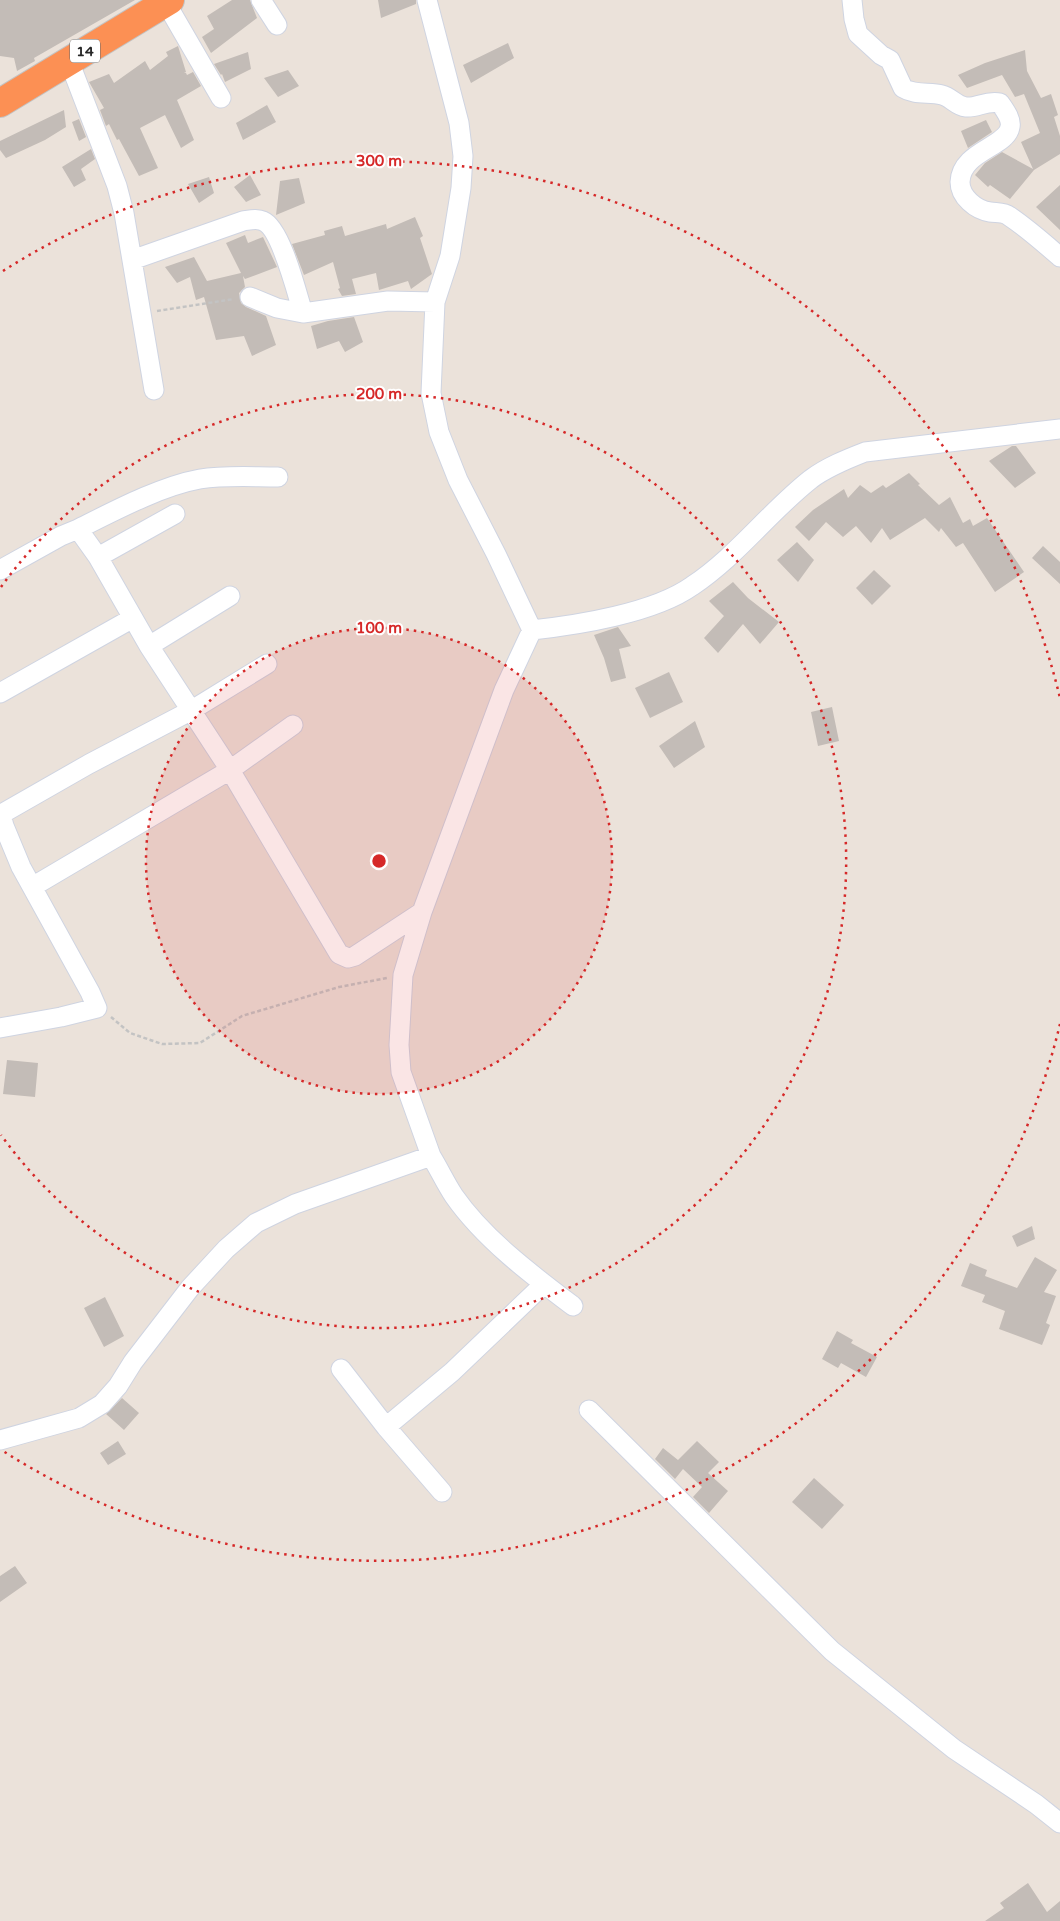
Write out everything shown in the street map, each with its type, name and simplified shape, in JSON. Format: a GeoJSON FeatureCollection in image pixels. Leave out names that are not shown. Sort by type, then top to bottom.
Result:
{"type":"FeatureCollection","features":[{"type":"Feature","properties":{"kind":"highway","name":"14"},"geometry":{"type":"LineString","coordinates":[[0,103],[168,2]]}},
{"type":"Feature","properties":{"kind":"street"},"geometry":{"type":"LineString","coordinates":[[261,0],[277,25]]}},
{"type":"Feature","properties":{"kind":"street"},"geometry":{"type":"LineString","coordinates":[[427,0],[459,123],[463,156],[461,188],[450,256],[436,302],[431,393],[439,432],[458,480],[532,630]]}},
{"type":"Feature","properties":{"kind":"street"},"geometry":{"type":"LineString","coordinates":[[852,0],[858,34],[881,55],[890,60],[903,88],[914,92],[944,95],[956,104],[967,108],[987,102],[1000,103],[1010,120],[1009,130],[1001,139],[964,167],[960,182],[963,194],[975,206],[988,212],[1006,214],[1060,257]]}},
{"type":"Feature","properties":{"kind":"street"},"geometry":{"type":"LineString","coordinates":[[168,2],[221,98]]}},
{"type":"Feature","properties":{"kind":"street"},"geometry":{"type":"LineString","coordinates":[[69,61],[116,186],[124,213],[154,390]]}},
{"type":"Feature","properties":{"kind":"street"},"geometry":{"type":"LineString","coordinates":[[132,260],[243,221],[261,220],[270,226],[277,237],[303,313]]}},
{"type":"Feature","properties":{"kind":"street"},"geometry":{"type":"LineString","coordinates":[[250,297],[277,308],[303,313],[388,301],[436,302]]}},
{"type":"Feature","properties":{"kind":"street"},"geometry":{"type":"LineString","coordinates":[[532,630],[551,628],[647,608],[691,587],[734,553],[767,519],[812,478],[838,463],[856,456],[875,451],[1060,429]]}},
{"type":"Feature","properties":{"kind":"street"},"geometry":{"type":"LineString","coordinates":[[0,570],[61,536],[134,502],[170,488],[200,479],[278,476]]}},
{"type":"Feature","properties":{"kind":"street"},"geometry":{"type":"LineString","coordinates":[[98,557],[175,514]]}},
{"type":"Feature","properties":{"kind":"street"},"geometry":{"type":"LineString","coordinates":[[78,529],[98,557],[149,646],[230,770],[339,954],[348,958],[355,956],[422,912]]}},
{"type":"Feature","properties":{"kind":"street"},"geometry":{"type":"LineString","coordinates":[[149,646],[230,596]]}},
{"type":"Feature","properties":{"kind":"street"},"geometry":{"type":"LineString","coordinates":[[0,693],[133,618]]}},
{"type":"Feature","properties":{"kind":"street"},"geometry":{"type":"LineString","coordinates":[[532,630],[504,690],[422,912],[403,975],[399,1045],[401,1072],[432,1156],[455,1197],[486,1233],[544,1284],[573,1306]]}},
{"type":"Feature","properties":{"kind":"street"},"geometry":{"type":"LineString","coordinates":[[0,1028],[61,1017],[97,1008],[21,866],[4,826],[2,818],[5,812],[89,764],[192,710],[267,664]]}},
{"type":"Feature","properties":{"kind":"street"},"geometry":{"type":"LineString","coordinates":[[32,887],[230,770],[293,725]]}},
{"type":"Feature","properties":{"kind":"street"},"geometry":{"type":"LineString","coordinates":[[0,1440],[79,1418],[102,1404],[118,1386],[133,1362],[190,1288],[226,1249],[256,1223],[295,1204],[432,1156]]}},
{"type":"Feature","properties":{"kind":"street"},"geometry":{"type":"LineString","coordinates":[[386,1427],[452,1372],[544,1284]]}},
{"type":"Feature","properties":{"kind":"street"},"geometry":{"type":"LineString","coordinates":[[341,1369],[386,1427],[442,1492]]}},
{"type":"Feature","properties":{"kind":"street"},"geometry":{"type":"LineString","coordinates":[[588,1410],[832,1651],[954,1749],[1036,1804],[1060,1823]]}},
{"type":"Feature","properties":{"kind":"path"},"geometry":{"type":"LineString","coordinates":[[141,313],[250,297]]}},
{"type":"Feature","properties":{"kind":"path"},"geometry":{"type":"LineString","coordinates":[[97,1008],[130,1033],[162,1044],[200,1043],[242,1016],[339,987],[403,975]]}},
{"type":"Feature","properties":{"kind":"building"},"geometry":{"type":"Polygon","coordinates":[[[0,0],[135,0],[34,58],[35,61],[17,71],[14,58],[0,56],[0,0]]]}},
{"type":"Feature","properties":{"kind":"building"},"geometry":{"type":"Polygon","coordinates":[[[232,0],[250,0],[257,18],[211,53],[202,37],[214,29],[207,16],[232,0]]]}},
{"type":"Feature","properties":{"kind":"building"},"geometry":{"type":"Polygon","coordinates":[[[378,0],[416,0],[416,4],[381,18],[378,0]]]}},
{"type":"Feature","properties":{"kind":"building"},"geometry":{"type":"Polygon","coordinates":[[[508,43],[514,58],[471,83],[463,65],[508,43]]]}},
{"type":"Feature","properties":{"kind":"building"},"geometry":{"type":"Polygon","coordinates":[[[178,46],[186,72],[184,73],[187,75],[193,72],[201,86],[177,100],[194,140],[181,148],[165,115],[140,128],[158,168],[139,176],[119,139],[117,140],[109,124],[106,126],[100,110],[104,108],[89,82],[109,74],[114,83],[145,61],[150,70],[168,56],[166,52],[178,46]]]}},
{"type":"Feature","properties":{"kind":"building"},"geometry":{"type":"Polygon","coordinates":[[[1025,50],[1027,71],[1041,98],[1051,94],[1058,115],[1054,117],[1060,136],[1060,154],[1034,170],[1010,199],[990,185],[988,187],[975,175],[985,163],[1002,152],[1033,169],[1021,142],[1040,133],[1024,94],[1015,97],[1002,75],[967,88],[958,75],[985,63],[1025,50]]]}},
{"type":"Feature","properties":{"kind":"building"},"geometry":{"type":"Polygon","coordinates":[[[248,52],[251,69],[225,82],[222,74],[214,64],[248,52]]]}},
{"type":"Feature","properties":{"kind":"building"},"geometry":{"type":"Polygon","coordinates":[[[288,70],[299,86],[278,97],[264,78],[288,70]]]}},
{"type":"Feature","properties":{"kind":"building"},"geometry":{"type":"Polygon","coordinates":[[[267,105],[276,122],[243,140],[236,123],[267,105]]]}},
{"type":"Feature","properties":{"kind":"building"},"geometry":{"type":"Polygon","coordinates":[[[64,110],[66,127],[45,140],[6,158],[0,150],[0,141],[64,110]]]}},
{"type":"Feature","properties":{"kind":"building"},"geometry":{"type":"Polygon","coordinates":[[[79,119],[86,137],[79,141],[72,122],[79,119]]]}},
{"type":"Feature","properties":{"kind":"building"},"geometry":{"type":"Polygon","coordinates":[[[986,120],[992,132],[968,148],[961,131],[986,120]]]}},
{"type":"Feature","properties":{"kind":"building"},"geometry":{"type":"Polygon","coordinates":[[[91,149],[95,159],[81,169],[86,180],[74,187],[62,167],[91,149]]]}},
{"type":"Feature","properties":{"kind":"building"},"geometry":{"type":"Polygon","coordinates":[[[250,175],[261,195],[246,202],[234,187],[250,175]]]}},
{"type":"Feature","properties":{"kind":"building"},"geometry":{"type":"Polygon","coordinates":[[[209,177],[214,193],[199,203],[188,184],[209,177]]]}},
{"type":"Feature","properties":{"kind":"building"},"geometry":{"type":"Polygon","coordinates":[[[299,178],[305,203],[276,215],[280,181],[299,178]]]}},
{"type":"Feature","properties":{"kind":"building"},"geometry":{"type":"Polygon","coordinates":[[[1060,185],[1060,230],[1036,207],[1060,185]]]}},
{"type":"Feature","properties":{"kind":"building"},"geometry":{"type":"Polygon","coordinates":[[[415,217],[423,236],[420,238],[432,274],[411,289],[408,281],[379,290],[376,273],[352,279],[356,294],[342,296],[338,289],[340,288],[333,262],[304,275],[292,244],[325,235],[324,231],[342,226],[345,236],[386,224],[387,229],[415,217]]]}},
{"type":"Feature","properties":{"kind":"building"},"geometry":{"type":"Polygon","coordinates":[[[245,235],[248,243],[263,237],[277,267],[245,279],[243,276],[245,287],[239,293],[241,303],[266,316],[276,345],[252,356],[244,336],[216,340],[204,297],[196,300],[190,277],[177,283],[165,267],[194,257],[207,281],[241,273],[226,243],[245,235]]]}},
{"type":"Feature","properties":{"kind":"building"},"geometry":{"type":"Polygon","coordinates":[[[354,317],[363,342],[345,352],[339,341],[317,349],[311,326],[354,317]]]}},
{"type":"Feature","properties":{"kind":"building"},"geometry":{"type":"Polygon","coordinates":[[[1012,446],[1016,446],[1036,473],[1015,488],[989,461],[1012,446]]]}},
{"type":"Feature","properties":{"kind":"building"},"geometry":{"type":"Polygon","coordinates":[[[909,473],[920,484],[918,485],[939,505],[950,497],[963,523],[970,519],[973,526],[987,518],[1024,572],[995,592],[963,543],[956,547],[941,528],[939,532],[925,518],[890,540],[882,528],[871,543],[856,526],[843,537],[826,522],[809,541],[795,527],[813,510],[844,489],[848,498],[860,485],[871,493],[883,485],[886,488],[909,473]]]}},
{"type":"Feature","properties":{"kind":"building"},"geometry":{"type":"Polygon","coordinates":[[[797,542],[814,560],[798,582],[777,560],[797,542]]]}},
{"type":"Feature","properties":{"kind":"building"},"geometry":{"type":"Polygon","coordinates":[[[1043,546],[1060,562],[1060,584],[1032,558],[1043,546]]]}},
{"type":"Feature","properties":{"kind":"building"},"geometry":{"type":"Polygon","coordinates":[[[874,570],[891,586],[872,605],[856,588],[874,570]]]}},
{"type":"Feature","properties":{"kind":"building"},"geometry":{"type":"Polygon","coordinates":[[[733,582],[748,598],[779,622],[760,644],[743,624],[718,653],[704,638],[724,616],[709,601],[733,582]]]}},
{"type":"Feature","properties":{"kind":"building"},"geometry":{"type":"Polygon","coordinates":[[[618,627],[631,646],[619,649],[626,678],[611,682],[604,658],[594,635],[618,627]]]}},
{"type":"Feature","properties":{"kind":"building"},"geometry":{"type":"Polygon","coordinates":[[[669,672],[683,702],[650,718],[635,688],[669,672]]]}},
{"type":"Feature","properties":{"kind":"building"},"geometry":{"type":"Polygon","coordinates":[[[832,707],[839,741],[818,746],[811,712],[832,707]]]}},
{"type":"Feature","properties":{"kind":"building"},"geometry":{"type":"Polygon","coordinates":[[[695,721],[705,747],[674,768],[659,746],[695,721]]]}},
{"type":"Feature","properties":{"kind":"building"},"geometry":{"type":"Polygon","coordinates":[[[7,1060],[38,1063],[35,1097],[3,1094],[7,1060]]]}},
{"type":"Feature","properties":{"kind":"building"},"geometry":{"type":"Polygon","coordinates":[[[1032,1226],[1035,1239],[1017,1247],[1012,1236],[1032,1226]]]}},
{"type":"Feature","properties":{"kind":"building"},"geometry":{"type":"Polygon","coordinates":[[[1035,1257],[1057,1270],[1044,1292],[1056,1296],[1046,1323],[1050,1325],[1042,1345],[999,1329],[1005,1311],[982,1302],[985,1295],[961,1286],[970,1263],[987,1270],[985,1276],[1017,1288],[1035,1257]]]}},
{"type":"Feature","properties":{"kind":"building"},"geometry":{"type":"Polygon","coordinates":[[[105,1297],[124,1336],[104,1347],[84,1308],[105,1297]]]}},
{"type":"Feature","properties":{"kind":"building"},"geometry":{"type":"Polygon","coordinates":[[[837,1331],[853,1340],[851,1343],[877,1357],[866,1377],[841,1363],[838,1368],[822,1359],[837,1331]]]}},
{"type":"Feature","properties":{"kind":"building"},"geometry":{"type":"Polygon","coordinates":[[[122,1398],[139,1413],[124,1430],[106,1414],[122,1398]]]}},
{"type":"Feature","properties":{"kind":"building"},"geometry":{"type":"Polygon","coordinates":[[[118,1441],[126,1454],[108,1465],[100,1453],[118,1441]]]}},
{"type":"Feature","properties":{"kind":"building"},"geometry":{"type":"Polygon","coordinates":[[[697,1441],[719,1462],[708,1473],[728,1491],[709,1513],[693,1497],[702,1487],[683,1469],[675,1479],[655,1459],[663,1448],[678,1460],[697,1441]]]}},
{"type":"Feature","properties":{"kind":"building"},"geometry":{"type":"Polygon","coordinates":[[[814,1478],[844,1505],[822,1529],[792,1502],[814,1478]]]}},
{"type":"Feature","properties":{"kind":"building"},"geometry":{"type":"Polygon","coordinates":[[[15,1566],[27,1583],[0,1602],[0,1576],[15,1566]]]}},
{"type":"Feature","properties":{"kind":"building"},"geometry":{"type":"Polygon","coordinates":[[[1028,1883],[1047,1912],[1060,1901],[1060,1921],[985,1921],[1004,1908],[1000,1903],[1028,1883]]]}}]}
